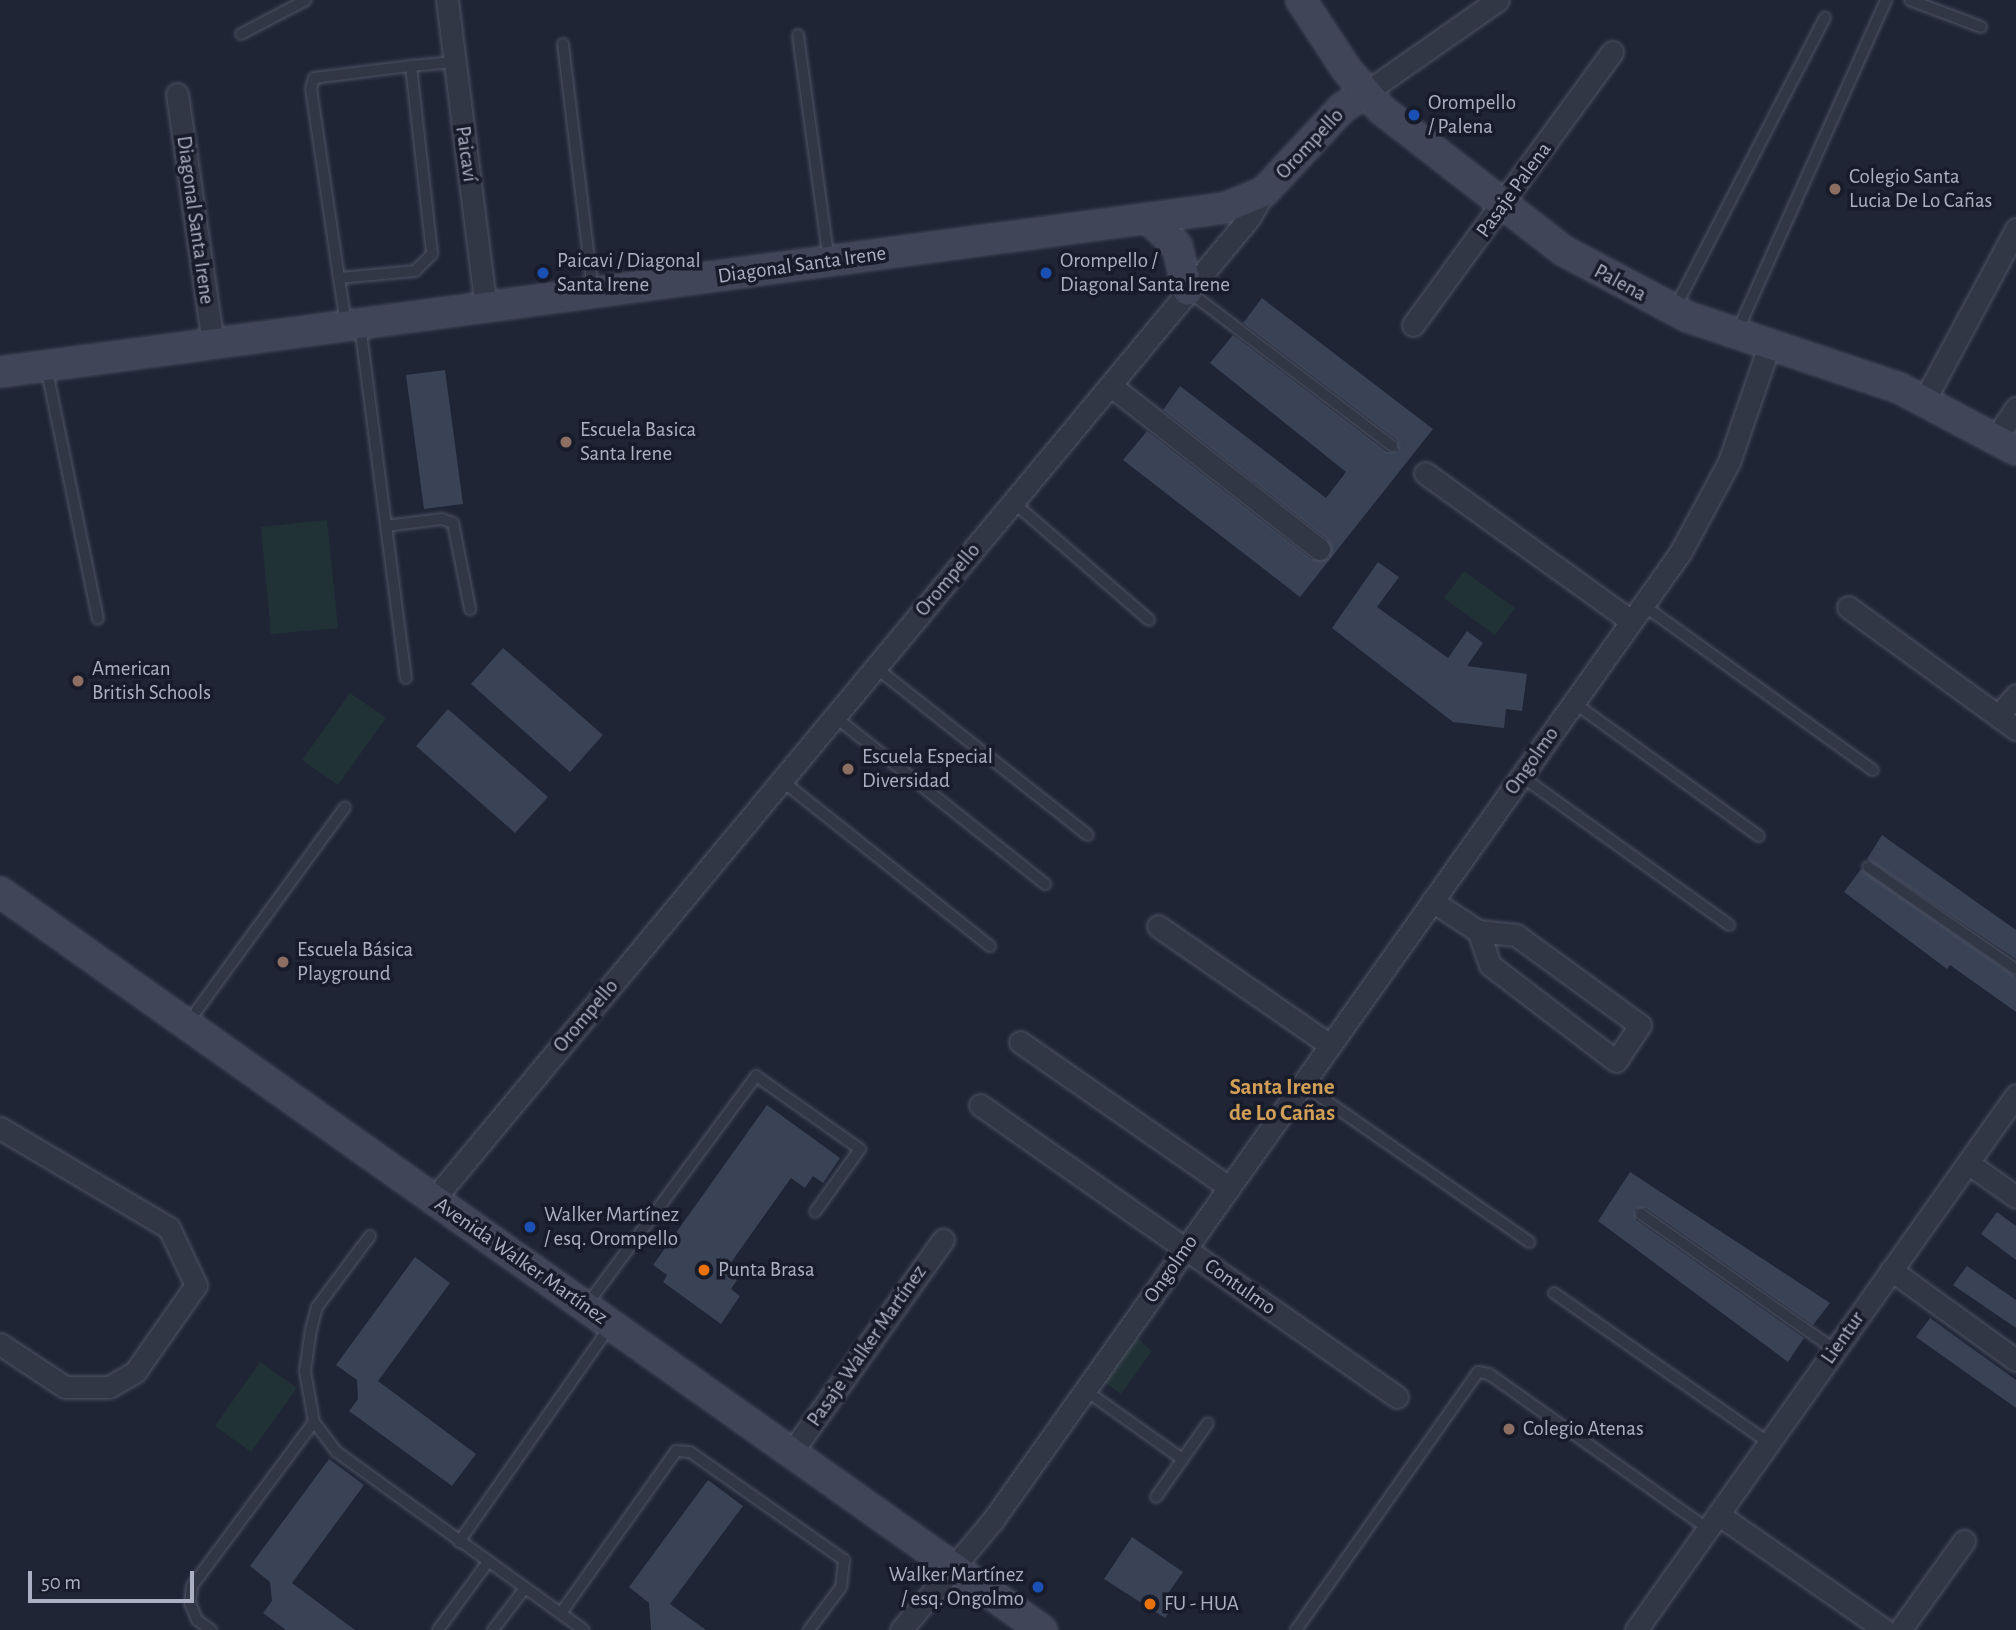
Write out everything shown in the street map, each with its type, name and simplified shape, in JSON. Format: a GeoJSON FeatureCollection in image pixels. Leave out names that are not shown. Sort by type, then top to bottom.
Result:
{"type":"FeatureCollection","features":[{"type":"Feature","properties":{"kind":"street","name":"Paicaví"},"geometry":{"type":"LineString","coordinates":[[447,0],[486,307]]}},
{"type":"Feature","properties":{"kind":"street","name":"Palena"},"geometry":{"type":"LineString","coordinates":[[1301,0],[1365,93],[1502,208],[1597,271],[1674,310],[1736,336],[1925,399],[2007,443]]}},
{"type":"Feature","properties":{"kind":"street","name":"Orompello"},"geometry":{"type":"LineString","coordinates":[[434,1199],[1188,291],[1264,192],[1342,108],[1498,0]]}},
{"type":"Feature","properties":{"kind":"street","name":"Pasaje Palena"},"geometry":{"type":"LineString","coordinates":[[1413,325],[1502,208],[1612,52]]}},
{"type":"Feature","properties":{"kind":"street","name":"Diagonal Santa Irene"},"geometry":{"type":"LineString","coordinates":[[177,94],[213,345]]}},
{"type":"Feature","properties":{"kind":"street","name":"Diagonal Santa Irene"},"geometry":{"type":"LineString","coordinates":[[0,372],[1149,219],[1225,208],[1264,192]]}},
{"type":"Feature","properties":{"kind":"street"},"geometry":{"type":"LineString","coordinates":[[1149,219],[1177,246],[1188,291]]}},
{"type":"Feature","properties":{"kind":"street"},"geometry":{"type":"LineString","coordinates":[[1925,399],[2016,229]]}},
{"type":"Feature","properties":{"kind":"street","name":"Ongolmo"},"geometry":{"type":"LineString","coordinates":[[901,1630],[986,1528],[1637,613],[1712,499],[1769,346]]}},
{"type":"Feature","properties":{"kind":"street"},"geometry":{"type":"LineString","coordinates":[[1110,385],[1319,549]]}},
{"type":"Feature","properties":{"kind":"street"},"geometry":{"type":"LineString","coordinates":[[2007,443],[2016,408]]}},
{"type":"Feature","properties":{"kind":"street"},"geometry":{"type":"LineString","coordinates":[[1425,473],[1637,613]]}},
{"type":"Feature","properties":{"kind":"street"},"geometry":{"type":"LineString","coordinates":[[1848,607],[2016,729]]}},
{"type":"Feature","properties":{"kind":"street"},"geometry":{"type":"LineString","coordinates":[[1998,716],[2016,695]]}},
{"type":"Feature","properties":{"kind":"street","name":"Avenida Walker Martínez"},"geometry":{"type":"LineString","coordinates":[[0,892],[1042,1630]]}},
{"type":"Feature","properties":{"kind":"street"},"geometry":{"type":"LineString","coordinates":[[1432,901],[1478,930],[1516,935],[1640,1026],[1616,1061],[1490,965],[1478,930]]}},
{"type":"Feature","properties":{"kind":"street"},"geometry":{"type":"LineString","coordinates":[[1158,926],[1330,1045]]}},
{"type":"Feature","properties":{"kind":"street"},"geometry":{"type":"LineString","coordinates":[[1020,1042],[1229,1187]]}},
{"type":"Feature","properties":{"kind":"street","name":"Lientur"},"geometry":{"type":"LineString","coordinates":[[1636,1630],[2016,1095]]}},
{"type":"Feature","properties":{"kind":"street","name":"Contulmo"},"geometry":{"type":"LineString","coordinates":[[980,1105],[1397,1397]]}},
{"type":"Feature","properties":{"kind":"street"},"geometry":{"type":"LineString","coordinates":[[0,1128],[169,1228],[196,1285],[135,1372],[109,1387],[65,1387],[0,1344]]}},
{"type":"Feature","properties":{"kind":"street"},"geometry":{"type":"LineString","coordinates":[[1968,1163],[2016,1197]]}},
{"type":"Feature","properties":{"kind":"street","name":"Pasaje Walker Martínez"},"geometry":{"type":"LineString","coordinates":[[792,1453],[943,1240]]}},
{"type":"Feature","properties":{"kind":"street"},"geometry":{"type":"LineString","coordinates":[[1891,1270],[2016,1360]]}},
{"type":"Feature","properties":{"kind":"street"},"geometry":{"type":"LineString","coordinates":[[1713,1521],[1885,1630]]}},
{"type":"Feature","properties":{"kind":"street"},"geometry":{"type":"LineString","coordinates":[[1900,1630],[1964,1541]]}},
{"type":"Feature","properties":{"kind":"lane"},"geometry":{"type":"LineString","coordinates":[[241,34],[306,0]]}},
{"type":"Feature","properties":{"kind":"lane"},"geometry":{"type":"LineString","coordinates":[[1736,336],[1886,0]]}},
{"type":"Feature","properties":{"kind":"lane"},"geometry":{"type":"LineString","coordinates":[[1910,0],[1980,27]]}},
{"type":"Feature","properties":{"kind":"lane"},"geometry":{"type":"LineString","coordinates":[[1674,310],[1825,18]]}},
{"type":"Feature","properties":{"kind":"lane"},"geometry":{"type":"LineString","coordinates":[[798,34],[829,261]]}},
{"type":"Feature","properties":{"kind":"lane"},"geometry":{"type":"LineString","coordinates":[[563,44],[594,293]]}},
{"type":"Feature","properties":{"kind":"lane"},"geometry":{"type":"LineString","coordinates":[[406,678],[386,526],[353,326],[339,278],[311,89],[314,78],[454,62]]}},
{"type":"Feature","properties":{"kind":"lane"},"geometry":{"type":"LineString","coordinates":[[339,278],[415,271],[432,254],[411,66]]}},
{"type":"Feature","properties":{"kind":"lane"},"geometry":{"type":"LineString","coordinates":[[1188,291],[1392,446]]}},
{"type":"Feature","properties":{"kind":"lane"},"geometry":{"type":"LineString","coordinates":[[46,366],[98,618]]}},
{"type":"Feature","properties":{"kind":"lane"},"geometry":{"type":"LineString","coordinates":[[1013,502],[1149,620]]}},
{"type":"Feature","properties":{"kind":"lane"},"geometry":{"type":"LineString","coordinates":[[386,526],[442,519],[453,523],[470,609]]}},
{"type":"Feature","properties":{"kind":"lane"},"geometry":{"type":"LineString","coordinates":[[1637,613],[1873,770]]}},
{"type":"Feature","properties":{"kind":"lane"},"geometry":{"type":"LineString","coordinates":[[875,667],[1088,835]]}},
{"type":"Feature","properties":{"kind":"lane"},"geometry":{"type":"LineString","coordinates":[[1573,702],[1759,835]]}},
{"type":"Feature","properties":{"kind":"lane"},"geometry":{"type":"LineString","coordinates":[[834,716],[1045,884]]}},
{"type":"Feature","properties":{"kind":"lane"},"geometry":{"type":"LineString","coordinates":[[1521,776],[1729,925]]}},
{"type":"Feature","properties":{"kind":"lane"},"geometry":{"type":"LineString","coordinates":[[781,780],[990,946]]}},
{"type":"Feature","properties":{"kind":"lane"},"geometry":{"type":"LineString","coordinates":[[187,1024],[345,807]]}},
{"type":"Feature","properties":{"kind":"lane"},"geometry":{"type":"LineString","coordinates":[[1868,867],[2016,969]]}},
{"type":"Feature","properties":{"kind":"lane"},"geometry":{"type":"LineString","coordinates":[[586,1307],[756,1076],[860,1149],[815,1212]]}},
{"type":"Feature","properties":{"kind":"lane"},"geometry":{"type":"LineString","coordinates":[[1302,1084],[1529,1242]]}},
{"type":"Feature","properties":{"kind":"lane"},"geometry":{"type":"LineString","coordinates":[[1641,1214],[1835,1350]]}},
{"type":"Feature","properties":{"kind":"lane"},"geometry":{"type":"LineString","coordinates":[[370,1236],[317,1307],[305,1371],[314,1422],[337,1452],[584,1630]]}},
{"type":"Feature","properties":{"kind":"lane"},"geometry":{"type":"LineString","coordinates":[[1554,1293],[1769,1443]]}},
{"type":"Feature","properties":{"kind":"lane"},"geometry":{"type":"LineString","coordinates":[[459,1542],[611,1325]]}},
{"type":"Feature","properties":{"kind":"lane"},"geometry":{"type":"LineString","coordinates":[[1296,1630],[1478,1372],[1489,1374],[1713,1521]]}},
{"type":"Feature","properties":{"kind":"lane"},"geometry":{"type":"LineString","coordinates":[[1085,1390],[1182,1459]]}},
{"type":"Feature","properties":{"kind":"lane"},"geometry":{"type":"LineString","coordinates":[[211,1630],[197,1620],[190,1603],[192,1586],[314,1422]]}},
{"type":"Feature","properties":{"kind":"lane"},"geometry":{"type":"LineString","coordinates":[[1156,1497],[1208,1423]]}},
{"type":"Feature","properties":{"kind":"lane"},"geometry":{"type":"LineString","coordinates":[[561,1613],[676,1451],[690,1452],[844,1560],[841,1587],[809,1630]]}},
{"type":"Feature","properties":{"kind":"lane"},"geometry":{"type":"LineString","coordinates":[[438,1630],[488,1562]]}},
{"type":"Feature","properties":{"kind":"lane"},"geometry":{"type":"LineString","coordinates":[[493,1630],[525,1588]]}},
{"type":"Feature","properties":{"kind":"shaded area"},"geometry":{"type":"Polygon","coordinates":[[[327,520],[338,628],[271,634],[261,527],[327,520]]]}},
{"type":"Feature","properties":{"kind":"shaded area"},"geometry":{"type":"Polygon","coordinates":[[[1464,571],[1515,608],[1495,635],[1444,598],[1464,571]]]}},
{"type":"Feature","properties":{"kind":"shaded area"},"geometry":{"type":"Polygon","coordinates":[[[350,693],[386,718],[338,785],[302,760],[350,693]]]}},
{"type":"Feature","properties":{"kind":"shaded area"},"geometry":{"type":"Polygon","coordinates":[[[1136,1337],[1152,1351],[1121,1394],[1104,1382],[1136,1337]]]}},
{"type":"Feature","properties":{"kind":"shaded area"},"geometry":{"type":"Polygon","coordinates":[[[260,1362],[297,1388],[251,1452],[215,1426],[260,1362]]]}},
{"type":"Feature","properties":{"kind":"building"},"geometry":{"type":"Polygon","coordinates":[[[1262,298],[1433,429],[1300,597],[1123,460],[1147,431],[1311,559],[1329,558],[1327,539],[1163,410],[1180,386],[1326,498],[1346,472],[1210,363],[1233,335],[1387,452],[1398,451],[1397,440],[1243,323],[1262,298]]]}},
{"type":"Feature","properties":{"kind":"building"},"geometry":{"type":"Polygon","coordinates":[[[445,370],[463,504],[424,509],[406,375],[445,370]]]}},
{"type":"Feature","properties":{"kind":"building"},"geometry":{"type":"Polygon","coordinates":[[[1378,562],[1399,577],[1377,607],[1448,658],[1467,631],[1483,643],[1467,666],[1527,674],[1522,711],[1506,709],[1504,728],[1453,722],[1332,628],[1378,562]]]}},
{"type":"Feature","properties":{"kind":"building"},"geometry":{"type":"Polygon","coordinates":[[[503,648],[603,735],[570,772],[471,684],[503,648]]]}},
{"type":"Feature","properties":{"kind":"building"},"geometry":{"type":"Polygon","coordinates":[[[448,709],[548,797],[515,833],[416,746],[448,709]]]}},
{"type":"Feature","properties":{"kind":"building"},"geometry":{"type":"Polygon","coordinates":[[[1882,835],[2016,930],[2016,959],[1867,859],[1882,835]]]}},
{"type":"Feature","properties":{"kind":"building"},"geometry":{"type":"Polygon","coordinates":[[[1861,869],[2016,977],[2016,1012],[1950,965],[1947,969],[1844,892],[1861,869]]]}},
{"type":"Feature","properties":{"kind":"building"},"geometry":{"type":"Polygon","coordinates":[[[767,1105],[840,1158],[823,1183],[813,1176],[805,1188],[791,1178],[725,1271],[737,1280],[731,1289],[740,1296],[721,1324],[663,1282],[667,1275],[653,1265],[767,1105]]]}},
{"type":"Feature","properties":{"kind":"building"},"geometry":{"type":"Polygon","coordinates":[[[1630,1172],[1830,1303],[1813,1325],[1646,1208],[1635,1209],[1636,1220],[1804,1338],[1788,1362],[1598,1221],[1630,1172]]]}},
{"type":"Feature","properties":{"kind":"building"},"geometry":{"type":"Polygon","coordinates":[[[1997,1212],[2016,1226],[2016,1260],[1981,1234],[1997,1212]]]}},
{"type":"Feature","properties":{"kind":"building"},"geometry":{"type":"Polygon","coordinates":[[[415,1257],[450,1283],[378,1381],[476,1454],[452,1486],[349,1411],[358,1399],[357,1380],[336,1365],[415,1257]]]}},
{"type":"Feature","properties":{"kind":"building"},"geometry":{"type":"Polygon","coordinates":[[[1967,1266],[2016,1300],[2016,1328],[1953,1285],[1967,1266]]]}},
{"type":"Feature","properties":{"kind":"building"},"geometry":{"type":"Polygon","coordinates":[[[1930,1318],[2016,1380],[2016,1408],[1916,1337],[1930,1318]]]}},
{"type":"Feature","properties":{"kind":"building"},"geometry":{"type":"Polygon","coordinates":[[[329,1459],[364,1485],[292,1583],[355,1630],[286,1630],[263,1613],[272,1601],[270,1582],[250,1566],[329,1459]]]}},
{"type":"Feature","properties":{"kind":"building"},"geometry":{"type":"Polygon","coordinates":[[[708,1480],[743,1506],[670,1604],[706,1630],[651,1630],[649,1603],[629,1587],[708,1480]]]}},
{"type":"Feature","properties":{"kind":"building"},"geometry":{"type":"Polygon","coordinates":[[[1132,1537],[1183,1572],[1167,1595],[1176,1601],[1165,1618],[1104,1579],[1132,1537]]]}},
{"type":"Feature","properties":{"kind":"place","name":"Orompello / Palena"},"geometry":{"type":"Point","coordinates":[1414,115]}},
{"type":"Feature","properties":{"kind":"place","name":"Colegio Santa Lucia De Lo Cañas"},"geometry":{"type":"Point","coordinates":[1835,189]}},
{"type":"Feature","properties":{"kind":"place","name":"Paicavi / Diagonal Santa Irene"},"geometry":{"type":"Point","coordinates":[543,273]}},
{"type":"Feature","properties":{"kind":"place","name":"Orompello / Diagonal Santa Irene"},"geometry":{"type":"Point","coordinates":[1046,273]}},
{"type":"Feature","properties":{"kind":"place","name":"Escuela Basica Santa Irene"},"geometry":{"type":"Point","coordinates":[566,442]}},
{"type":"Feature","properties":{"kind":"place","name":"American British Schools"},"geometry":{"type":"Point","coordinates":[78,681]}},
{"type":"Feature","properties":{"kind":"place","name":"Escuela Especial Diversidad"},"geometry":{"type":"Point","coordinates":[848,769]}},
{"type":"Feature","properties":{"kind":"place","name":"Escuela Básica Playground"},"geometry":{"type":"Point","coordinates":[283,962]}},
{"type":"Feature","properties":{"kind":"place","name":"Walker Martínez / esq. Orompello"},"geometry":{"type":"Point","coordinates":[530,1227]}},
{"type":"Feature","properties":{"kind":"place","name":"Punta Brasa"},"geometry":{"type":"Point","coordinates":[704,1270]}},
{"type":"Feature","properties":{"kind":"place","name":"Colegio Atenas"},"geometry":{"type":"Point","coordinates":[1509,1429]}},
{"type":"Feature","properties":{"kind":"place","name":"Walker Martínez / esq. Ongolmo"},"geometry":{"type":"Point","coordinates":[1038,1587]}},
{"type":"Feature","properties":{"kind":"place","name":"FU - HUA"},"geometry":{"type":"Point","coordinates":[1150,1604]}},
{"type":"Feature","properties":{"kind":"district","name":"Santa Irene de Lo Cañas"},"geometry":{"type":"Point","coordinates":[1282,1101]}}]}
